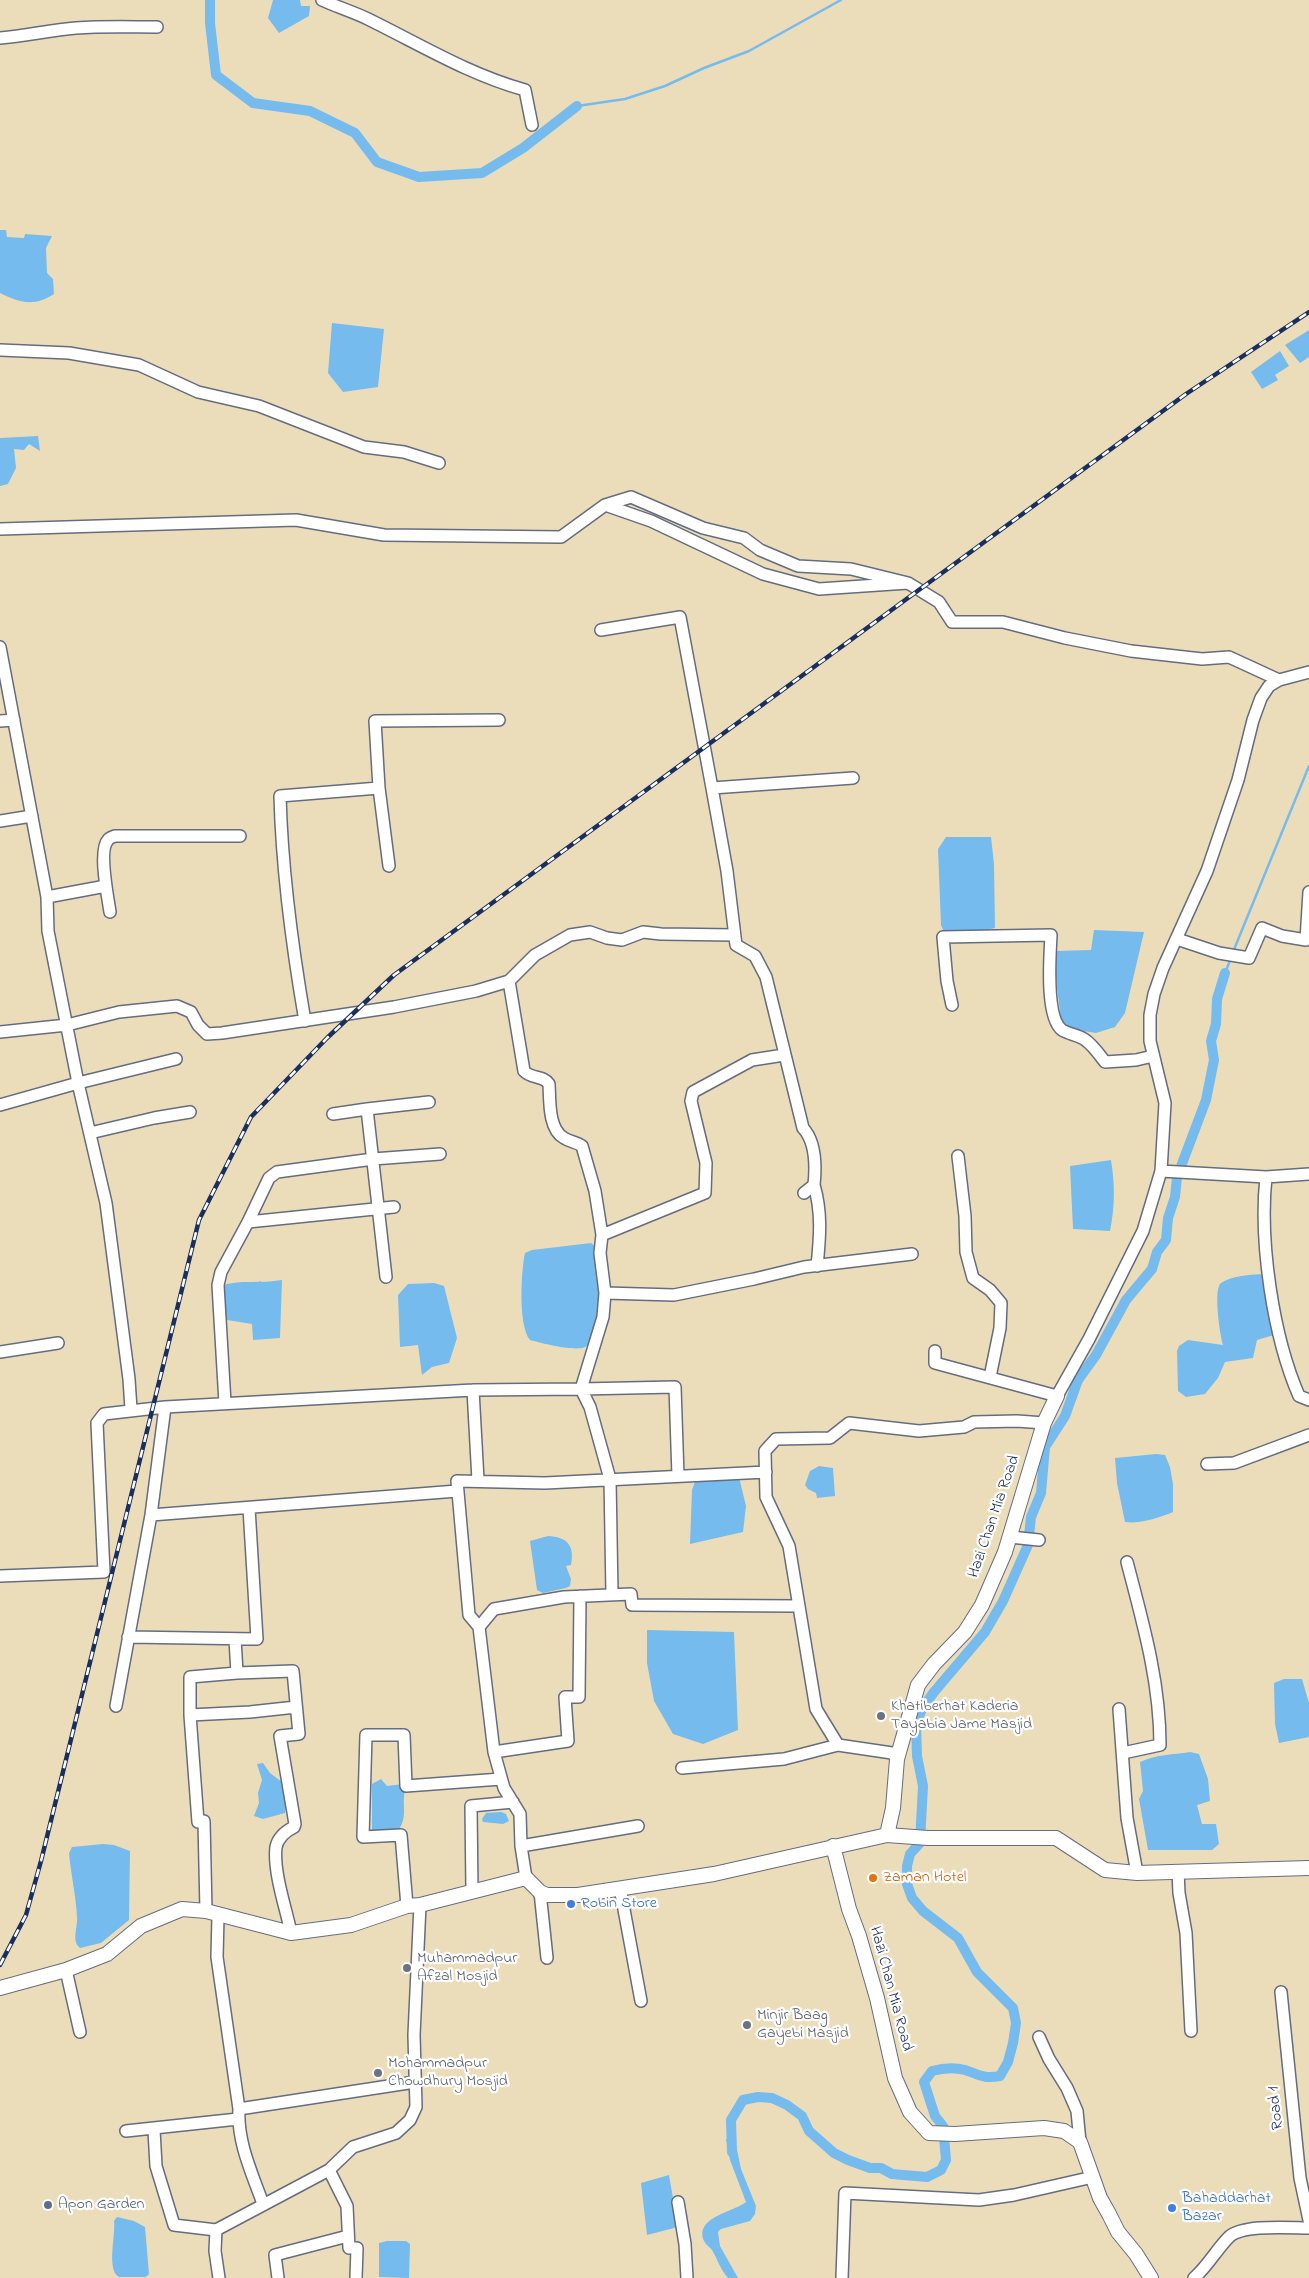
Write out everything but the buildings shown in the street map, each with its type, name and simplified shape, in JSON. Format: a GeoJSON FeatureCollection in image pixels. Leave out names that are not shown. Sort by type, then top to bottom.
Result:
{"type":"FeatureCollection","features":[{"type":"Feature","properties":{"kind":"street"},"geometry":{"type":"LineString","coordinates":[[322,0],[366,18],[492,81],[525,90],[532,125]]}},
{"type":"Feature","properties":{"kind":"street"},"geometry":{"type":"LineString","coordinates":[[0,38],[28,36],[78,28],[157,26]]}},
{"type":"Feature","properties":{"kind":"street"},"geometry":{"type":"LineString","coordinates":[[0,350],[69,352],[139,366],[198,392],[258,406],[364,446],[404,452],[439,463]]}},
{"type":"Feature","properties":{"kind":"street"},"geometry":{"type":"LineString","coordinates":[[0,529],[296,520],[384,535],[561,536],[605,505],[631,497],[703,528],[744,538],[760,550],[798,566],[851,569],[908,583],[939,602],[952,622],[1003,622],[1065,638],[1131,651],[1202,659],[1229,657],[1279,680]]}},
{"type":"Feature","properties":{"kind":"street"},"geometry":{"type":"LineString","coordinates":[[605,505],[651,521],[763,574],[819,589],[908,583]]}},
{"type":"Feature","properties":{"kind":"street"},"geometry":{"type":"LineString","coordinates":[[601,630],[680,617],[727,871],[736,945],[755,956],[766,977],[803,1128],[810,1136],[815,1172],[814,1185],[820,1203],[821,1223],[817,1266]]}},
{"type":"Feature","properties":{"kind":"street"},"geometry":{"type":"LineString","coordinates":[[0,647],[47,897],[48,931],[78,1083],[106,1203],[129,1379],[131,1409]]}},
{"type":"Feature","properties":{"kind":"street"},"geometry":{"type":"LineString","coordinates":[[935,1351],[935,1363],[1057,1396],[1089,1338],[1143,1231],[1160,1171],[1165,1103],[1150,1041],[1150,1015],[1154,994],[1176,938],[1208,871],[1238,780],[1253,720],[1261,698],[1269,686],[1279,680],[1309,672]]}},
{"type":"Feature","properties":{"kind":"street"},"geometry":{"type":"LineString","coordinates":[[0,721],[14,720]]}},
{"type":"Feature","properties":{"kind":"street"},"geometry":{"type":"LineString","coordinates":[[389,866],[379,788],[375,720],[499,720]]}},
{"type":"Feature","properties":{"kind":"street"},"geometry":{"type":"LineString","coordinates":[[712,788],[853,778]]}},
{"type":"Feature","properties":{"kind":"street"},"geometry":{"type":"LineString","coordinates":[[305,1021],[281,850],[280,796],[379,788]]}},
{"type":"Feature","properties":{"kind":"street"},"geometry":{"type":"LineString","coordinates":[[0,821],[32,816]]}},
{"type":"Feature","properties":{"kind":"street"},"geometry":{"type":"LineString","coordinates":[[110,912],[106,886],[105,846],[108,838],[115,836],[240,836]]}},
{"type":"Feature","properties":{"kind":"street"},"geometry":{"type":"LineString","coordinates":[[47,897],[106,886]]}},
{"type":"Feature","properties":{"kind":"street"},"geometry":{"type":"LineString","coordinates":[[1176,938],[1219,954],[1249,958],[1262,928],[1282,936],[1306,940],[1309,892]]}},
{"type":"Feature","properties":{"kind":"street"},"geometry":{"type":"LineString","coordinates":[[0,1032],[67,1025],[119,1012],[177,1006],[191,1012],[198,1025],[207,1034],[222,1034],[467,993],[509,981],[535,955],[570,935],[590,932],[607,938],[622,940],[643,932],[734,935]]}},
{"type":"Feature","properties":{"kind":"street"},"geometry":{"type":"LineString","coordinates":[[952,1005],[947,981],[943,938],[1051,935],[1050,989],[1056,1023],[1063,1030],[1084,1039],[1098,1052],[1105,1062],[1136,1060],[1153,1056]]}},
{"type":"Feature","properties":{"kind":"street"},"geometry":{"type":"LineString","coordinates":[[509,981],[524,1071],[527,1075],[547,1080],[549,1084],[551,1114],[559,1133],[565,1139],[576,1141],[582,1146],[595,1191],[602,1235],[600,1253],[605,1293],[603,1317],[581,1389],[590,1407],[610,1479],[612,1594]]}},
{"type":"Feature","properties":{"kind":"street"},"geometry":{"type":"LineString","coordinates":[[602,1235],[705,1193],[706,1163],[691,1101],[693,1092],[752,1060],[784,1055]]}},
{"type":"Feature","properties":{"kind":"street"},"geometry":{"type":"LineString","coordinates":[[0,1105],[78,1083],[176,1059]]}},
{"type":"Feature","properties":{"kind":"street"},"geometry":{"type":"LineString","coordinates":[[333,1114],[367,1108],[429,1102]]}},
{"type":"Feature","properties":{"kind":"street"},"geometry":{"type":"LineString","coordinates":[[367,1108],[380,1208],[386,1277]]}},
{"type":"Feature","properties":{"kind":"street"},"geometry":{"type":"LineString","coordinates":[[90,1133],[154,1118],[190,1112]]}},
{"type":"Feature","properties":{"kind":"street"},"geometry":{"type":"LineString","coordinates":[[225,1403],[218,1285],[221,1272],[269,1178],[277,1172],[373,1159],[440,1154]]}},
{"type":"Feature","properties":{"kind":"street"},"geometry":{"type":"LineString","coordinates":[[958,1156],[965,1216],[966,1252],[973,1278],[990,1290],[1001,1303],[1000,1328],[990,1377]]}},
{"type":"Feature","properties":{"kind":"street"},"geometry":{"type":"LineString","coordinates":[[1160,1171],[1266,1177],[1309,1174]]}},
{"type":"Feature","properties":{"kind":"street"},"geometry":{"type":"LineString","coordinates":[[1266,1177],[1263,1226],[1274,1306],[1282,1346],[1295,1388],[1299,1396],[1309,1400]]}},
{"type":"Feature","properties":{"kind":"street"},"geometry":{"type":"LineString","coordinates":[[804,1193],[814,1185]]}},
{"type":"Feature","properties":{"kind":"street"},"geometry":{"type":"LineString","coordinates":[[248,1222],[394,1207]]}},
{"type":"Feature","properties":{"kind":"street"},"geometry":{"type":"LineString","coordinates":[[605,1293],[674,1294],[817,1266],[912,1254]]}},
{"type":"Feature","properties":{"kind":"street"},"geometry":{"type":"LineString","coordinates":[[0,1352],[58,1344]]}},
{"type":"Feature","properties":{"kind":"street"},"geometry":{"type":"LineString","coordinates":[[0,1576],[104,1572],[97,1423],[104,1414],[131,1409],[473,1390],[676,1387],[678,1476]]}},
{"type":"Feature","properties":{"kind":"street"},"geometry":{"type":"LineString","coordinates":[[473,1390],[478,1480]]}},
{"type":"Feature","properties":{"kind":"street","name":"Hazi Chan Mia Road"},"geometry":{"type":"LineString","coordinates":[[887,1834],[893,1808],[897,1759],[918,1685],[934,1664],[965,1632],[982,1605],[1010,1537],[1044,1423],[1057,1396]]}},
{"type":"Feature","properties":{"kind":"street"},"geometry":{"type":"LineString","coordinates":[[116,1706],[151,1515],[165,1407]]}},
{"type":"Feature","properties":{"kind":"street"},"geometry":{"type":"LineString","coordinates":[[838,1745],[816,1709],[789,1546],[766,1497],[765,1452],[776,1439],[830,1438],[849,1423],[919,1430],[964,1427],[974,1422],[1017,1421],[1044,1423]]}},
{"type":"Feature","properties":{"kind":"street"},"geometry":{"type":"LineString","coordinates":[[1207,1464],[1234,1463],[1309,1435]]}},
{"type":"Feature","properties":{"kind":"street"},"geometry":{"type":"LineString","coordinates":[[766,1472],[545,1483],[457,1481],[469,1615],[478,1627],[494,1752],[504,1788],[520,1814],[521,1846],[526,1878],[540,1892],[578,1895],[714,1874],[887,1834],[928,1838],[1056,1838],[1105,1870],[1136,1873],[1309,1868]]}},
{"type":"Feature","properties":{"kind":"street"},"geometry":{"type":"LineString","coordinates":[[151,1515],[457,1491]]}},
{"type":"Feature","properties":{"kind":"street"},"geometry":{"type":"LineString","coordinates":[[128,1638],[257,1639],[249,1508]]}},
{"type":"Feature","properties":{"kind":"street"},"geometry":{"type":"LineString","coordinates":[[1010,1537],[1039,1540]]}},
{"type":"Feature","properties":{"kind":"street"},"geometry":{"type":"LineString","coordinates":[[1123,1753],[1160,1745],[1156,1686],[1146,1631],[1127,1562]]}},
{"type":"Feature","properties":{"kind":"street"},"geometry":{"type":"LineString","coordinates":[[478,1627],[494,1609],[580,1596],[631,1594],[632,1605],[799,1606]]}},
{"type":"Feature","properties":{"kind":"street"},"geometry":{"type":"LineString","coordinates":[[494,1752],[568,1742],[565,1697],[579,1696],[580,1596]]}},
{"type":"Feature","properties":{"kind":"street"},"geometry":{"type":"LineString","coordinates":[[235,1639],[237,1673]]}},
{"type":"Feature","properties":{"kind":"street"},"geometry":{"type":"LineString","coordinates":[[263,2204],[245,2155],[217,1956],[204,1822],[198,1822],[190,1715],[190,1677],[293,1671],[299,1734],[280,1736],[294,1827],[282,1836],[276,1846],[280,1881],[291,1933]]}},
{"type":"Feature","properties":{"kind":"street"},"geometry":{"type":"LineString","coordinates":[[190,1715],[250,1712],[296,1707]]}},
{"type":"Feature","properties":{"kind":"street"},"geometry":{"type":"LineString","coordinates":[[1119,1709],[1127,1818],[1136,1873]]}},
{"type":"Feature","properties":{"kind":"street"},"geometry":{"type":"LineString","coordinates":[[154,2130],[156,2166],[174,2225],[216,2230],[329,2170],[353,2148],[396,2133],[410,2120],[416,2107],[414,1906],[401,1835],[364,1836],[366,1735],[404,1735],[406,1786],[501,1779]]}},
{"type":"Feature","properties":{"kind":"street"},"geometry":{"type":"LineString","coordinates":[[682,1768],[784,1759],[838,1745],[892,1753],[897,1759]]}},
{"type":"Feature","properties":{"kind":"street"},"geometry":{"type":"LineString","coordinates":[[472,1891],[471,1806],[513,1802]]}},
{"type":"Feature","properties":{"kind":"street"},"geometry":{"type":"LineString","coordinates":[[521,1846],[638,1826]]}},
{"type":"Feature","properties":{"kind":"street","name":"Hazi Chan Mia Road"},"geometry":{"type":"LineString","coordinates":[[833,1846],[849,1909],[877,1998],[895,2078],[910,2112],[929,2133],[955,2134],[1044,2128],[1064,2130],[1080,2142]]}},
{"type":"Feature","properties":{"kind":"street"},"geometry":{"type":"LineString","coordinates":[[1178,1871],[1179,1893],[1186,1933],[1191,2031]]}},
{"type":"Feature","properties":{"kind":"street"},"geometry":{"type":"LineString","coordinates":[[0,1988],[66,1970],[107,1954],[141,1926],[182,1908],[291,1933],[351,1925],[414,1906],[526,1878]]}},
{"type":"Feature","properties":{"kind":"street"},"geometry":{"type":"LineString","coordinates":[[620,1888],[641,2001]]}},
{"type":"Feature","properties":{"kind":"street"},"geometry":{"type":"LineString","coordinates":[[540,1892],[547,1958]]}},
{"type":"Feature","properties":{"kind":"street"},"geometry":{"type":"LineString","coordinates":[[66,1970],[80,2032]]}},
{"type":"Feature","properties":{"kind":"street","name":"Road 1"},"geometry":{"type":"LineString","coordinates":[[1281,1992],[1300,2178],[1309,2220]]}},
{"type":"Feature","properties":{"kind":"street"},"geometry":{"type":"LineString","coordinates":[[1039,2037],[1049,2059],[1067,2088],[1077,2111],[1080,2142],[1100,2198],[1118,2232],[1136,2254],[1151,2278]]}},
{"type":"Feature","properties":{"kind":"street"},"geometry":{"type":"LineString","coordinates":[[126,2131],[154,2130],[415,2082]]}},
{"type":"Feature","properties":{"kind":"street"},"geometry":{"type":"LineString","coordinates":[[329,2170],[347,2206],[349,2248],[357,2248],[356,2278]]}},
{"type":"Feature","properties":{"kind":"street"},"geometry":{"type":"LineString","coordinates":[[842,2278],[845,2193],[979,2200],[1014,2195],[1093,2177]]}},
{"type":"Feature","properties":{"kind":"street"},"geometry":{"type":"LineString","coordinates":[[678,2202],[685,2244],[687,2278]]}},
{"type":"Feature","properties":{"kind":"street"},"geometry":{"type":"LineString","coordinates":[[1198,2274],[1231,2236],[1251,2229],[1309,2228]]}},
{"type":"Feature","properties":{"kind":"street"},"geometry":{"type":"LineString","coordinates":[[216,2230],[215,2251],[220,2278]]}},
{"type":"Feature","properties":{"kind":"street"},"geometry":{"type":"LineString","coordinates":[[278,2278],[275,2255],[348,2236]]}},
{"type":"Feature","properties":{"kind":"water"},"geometry":{"type":"Polygon","coordinates":[[[273,0],[300,0],[301,6],[310,6],[309,16],[279,33],[268,18],[273,0]]]}},
{"type":"Feature","properties":{"kind":"water"},"geometry":{"type":"Polygon","coordinates":[[[0,230],[6,230],[7,237],[24,238],[25,234],[52,236],[46,248],[47,273],[53,279],[54,294],[40,301],[27,302],[0,293],[0,230]]]}},
{"type":"Feature","properties":{"kind":"water"},"geometry":{"type":"Polygon","coordinates":[[[332,323],[384,329],[378,387],[343,392],[328,373],[332,323]]]}},
{"type":"Feature","properties":{"kind":"water"},"geometry":{"type":"Polygon","coordinates":[[[1309,330],[1309,357],[1300,363],[1285,345],[1309,330]]]}},
{"type":"Feature","properties":{"kind":"water"},"geometry":{"type":"Polygon","coordinates":[[[1280,351],[1289,366],[1275,375],[1278,380],[1262,389],[1251,372],[1280,351]]]}},
{"type":"Feature","properties":{"kind":"water"},"geometry":{"type":"Polygon","coordinates":[[[38,436],[40,451],[29,444],[24,450],[14,449],[16,468],[8,484],[0,486],[0,438],[38,436]]]}},
{"type":"Feature","properties":{"kind":"water"},"geometry":{"type":"Polygon","coordinates":[[[946,837],[991,837],[994,864],[995,928],[976,932],[944,932],[941,925],[938,849],[946,837]]]}},
{"type":"Feature","properties":{"kind":"water"},"geometry":{"type":"Polygon","coordinates":[[[1094,930],[1144,932],[1125,1013],[1115,1027],[1096,1033],[1071,1029],[1061,1020],[1054,963],[1056,951],[1091,950],[1094,930]]]}},
{"type":"Feature","properties":{"kind":"water"},"geometry":{"type":"Polygon","coordinates":[[[1111,1160],[1114,1196],[1110,1231],[1073,1229],[1070,1166],[1111,1160]]]}},
{"type":"Feature","properties":{"kind":"water"},"geometry":{"type":"Polygon","coordinates":[[[591,1243],[596,1247],[600,1282],[590,1342],[587,1346],[576,1348],[559,1347],[530,1340],[526,1333],[522,1311],[522,1272],[525,1253],[532,1250],[591,1243]]]}},
{"type":"Feature","properties":{"kind":"water"},"geometry":{"type":"Polygon","coordinates":[[[1260,1274],[1267,1280],[1274,1335],[1257,1340],[1253,1358],[1225,1362],[1218,1378],[1205,1394],[1186,1397],[1178,1391],[1177,1351],[1179,1346],[1188,1340],[1223,1345],[1218,1312],[1218,1294],[1221,1283],[1240,1276],[1260,1274]]]}},
{"type":"Feature","properties":{"kind":"water"},"geometry":{"type":"Polygon","coordinates":[[[282,1280],[280,1338],[253,1340],[252,1324],[227,1320],[220,1313],[220,1286],[235,1283],[282,1280]]]}},
{"type":"Feature","properties":{"kind":"water"},"geometry":{"type":"Polygon","coordinates":[[[434,1283],[444,1286],[457,1338],[449,1363],[432,1367],[422,1375],[418,1345],[400,1347],[398,1295],[408,1284],[434,1283]]]}},
{"type":"Feature","properties":{"kind":"water"},"geometry":{"type":"Polygon","coordinates":[[[1156,1454],[1165,1455],[1170,1467],[1173,1484],[1173,1512],[1149,1520],[1125,1522],[1117,1483],[1115,1458],[1156,1454]]]}},
{"type":"Feature","properties":{"kind":"water"},"geometry":{"type":"Polygon","coordinates":[[[819,1466],[833,1468],[835,1496],[817,1498],[816,1493],[805,1485],[810,1471],[819,1466]]]}},
{"type":"Feature","properties":{"kind":"water"},"geometry":{"type":"Polygon","coordinates":[[[697,1476],[739,1477],[746,1506],[743,1532],[690,1544],[692,1490],[697,1476]]]}},
{"type":"Feature","properties":{"kind":"water"},"geometry":{"type":"Polygon","coordinates":[[[548,1536],[560,1538],[568,1543],[572,1552],[572,1558],[571,1565],[566,1566],[571,1579],[570,1586],[566,1588],[543,1593],[537,1590],[530,1541],[548,1536]]]}},
{"type":"Feature","properties":{"kind":"water"},"geometry":{"type":"Polygon","coordinates":[[[647,1630],[734,1632],[738,1730],[703,1744],[673,1734],[654,1701],[647,1663],[647,1630]]]}},
{"type":"Feature","properties":{"kind":"water"},"geometry":{"type":"Polygon","coordinates":[[[1284,1679],[1302,1679],[1309,1703],[1309,1737],[1279,1743],[1275,1724],[1274,1683],[1284,1679]]]}},
{"type":"Feature","properties":{"kind":"water"},"geometry":{"type":"Polygon","coordinates":[[[1190,1752],[1199,1754],[1208,1779],[1210,1801],[1197,1805],[1202,1824],[1216,1824],[1219,1844],[1212,1850],[1148,1850],[1139,1799],[1143,1791],[1140,1762],[1159,1756],[1190,1752]]]}},
{"type":"Feature","properties":{"kind":"water"},"geometry":{"type":"Polygon","coordinates":[[[263,1763],[270,1773],[282,1782],[286,1801],[285,1813],[263,1819],[254,1816],[259,1803],[258,1793],[262,1780],[257,1764],[263,1763]]]}},
{"type":"Feature","properties":{"kind":"water"},"geometry":{"type":"Polygon","coordinates":[[[381,1779],[387,1786],[403,1784],[406,1787],[403,1820],[397,1832],[392,1829],[380,1834],[372,1830],[372,1784],[381,1779]]]}},
{"type":"Feature","properties":{"kind":"water"},"geometry":{"type":"Polygon","coordinates":[[[501,1812],[506,1814],[509,1821],[503,1824],[483,1822],[482,1819],[486,1813],[501,1812]]]}},
{"type":"Feature","properties":{"kind":"water"},"geometry":{"type":"Polygon","coordinates":[[[103,1844],[114,1845],[130,1851],[129,1920],[101,1943],[80,1948],[75,1938],[77,1921],[69,1853],[72,1847],[103,1844]]]}},
{"type":"Feature","properties":{"kind":"water"},"geometry":{"type":"Polygon","coordinates":[[[726,2139],[735,2140],[741,2169],[756,2206],[755,2214],[750,2221],[721,2229],[718,2232],[720,2246],[738,2278],[728,2278],[725,2275],[712,2250],[704,2241],[702,2233],[705,2226],[717,2216],[746,2202],[730,2160],[726,2139]]]}},
{"type":"Feature","properties":{"kind":"water"},"geometry":{"type":"Polygon","coordinates":[[[669,2175],[678,2227],[647,2235],[641,2183],[669,2175]]]}},
{"type":"Feature","properties":{"kind":"water"},"geometry":{"type":"Polygon","coordinates":[[[117,2217],[134,2221],[145,2227],[149,2274],[146,2277],[119,2277],[115,2273],[112,2252],[114,2221],[117,2217]]]}},
{"type":"Feature","properties":{"kind":"water"},"geometry":{"type":"Polygon","coordinates":[[[406,2241],[410,2244],[409,2278],[379,2277],[379,2243],[406,2241]]]}},
{"type":"Feature","properties":{"kind":"waterway"},"geometry":{"type":"LineString","coordinates":[[210,0],[210,23],[216,75],[253,103],[310,111],[355,133],[377,162],[419,177],[482,173],[523,148],[577,106]]}},
{"type":"Feature","properties":{"kind":"waterway"},"geometry":{"type":"LineString","coordinates":[[577,106],[625,99],[665,86],[704,68],[749,51],[841,0]]}},
{"type":"Feature","properties":{"kind":"waterway"},"geometry":{"type":"LineString","coordinates":[[1233,952],[1309,766]]}},
{"type":"Feature","properties":{"kind":"waterway"},"geometry":{"type":"LineString","coordinates":[[1225,973],[1231,958]]}},
{"type":"Feature","properties":{"kind":"waterway"},"geometry":{"type":"LineString","coordinates":[[732,2152],[731,2120],[743,2100],[758,2097],[772,2098],[787,2105],[802,2116],[809,2131],[834,2153],[870,2168],[881,2168],[892,2174],[927,2177],[941,2170],[946,2160],[943,2126],[935,2116],[924,2082],[932,2071],[953,2068],[985,2077],[1000,2076],[1008,2062],[1016,2023],[1013,2008],[977,1972],[958,1938],[923,1911],[912,1898],[907,1884],[907,1866],[910,1854],[920,1843],[923,1786],[917,1756],[916,1724],[922,1709],[934,1692],[985,1632],[1003,1601],[1028,1545],[1031,1517],[1041,1493],[1045,1447],[1065,1416],[1078,1380],[1096,1355],[1126,1300],[1152,1269],[1157,1252],[1166,1240],[1168,1218],[1175,1197],[1177,1177],[1206,1100],[1214,1060],[1211,1041],[1216,1024],[1217,999],[1225,973]]}},
{"type":"Feature","properties":{"kind":"railway"},"geometry":{"type":"LineString","coordinates":[[0,1965],[26,1915],[41,1861],[199,1220],[251,1117],[327,1038],[394,975],[1186,394],[1309,312]]}},
{"type":"Feature","properties":{"kind":"place","name":"Khatiberhat Kaderia Tayabia Jame Masjid"},"geometry":{"type":"Point","coordinates":[881,1716]}},
{"type":"Feature","properties":{"kind":"place","name":"Zaman Hotel"},"geometry":{"type":"Point","coordinates":[873,1878]}},
{"type":"Feature","properties":{"kind":"place","name":"Robin Store"},"geometry":{"type":"Point","coordinates":[571,1904]}},
{"type":"Feature","properties":{"kind":"place","name":"Muhammadpur Afzal Mosjid"},"geometry":{"type":"Point","coordinates":[407,1968]}},
{"type":"Feature","properties":{"kind":"place","name":"Minjir Baag Gayebi Masjid"},"geometry":{"type":"Point","coordinates":[747,2025]}},
{"type":"Feature","properties":{"kind":"place","name":"Mohammadpur Chowdhury Mosjid"},"geometry":{"type":"Point","coordinates":[378,2073]}},
{"type":"Feature","properties":{"kind":"place","name":"Apon Garden"},"geometry":{"type":"Point","coordinates":[48,2205]}},
{"type":"Feature","properties":{"kind":"place","name":"Bahaddarhat Bazar"},"geometry":{"type":"Point","coordinates":[1172,2208]}}]}
